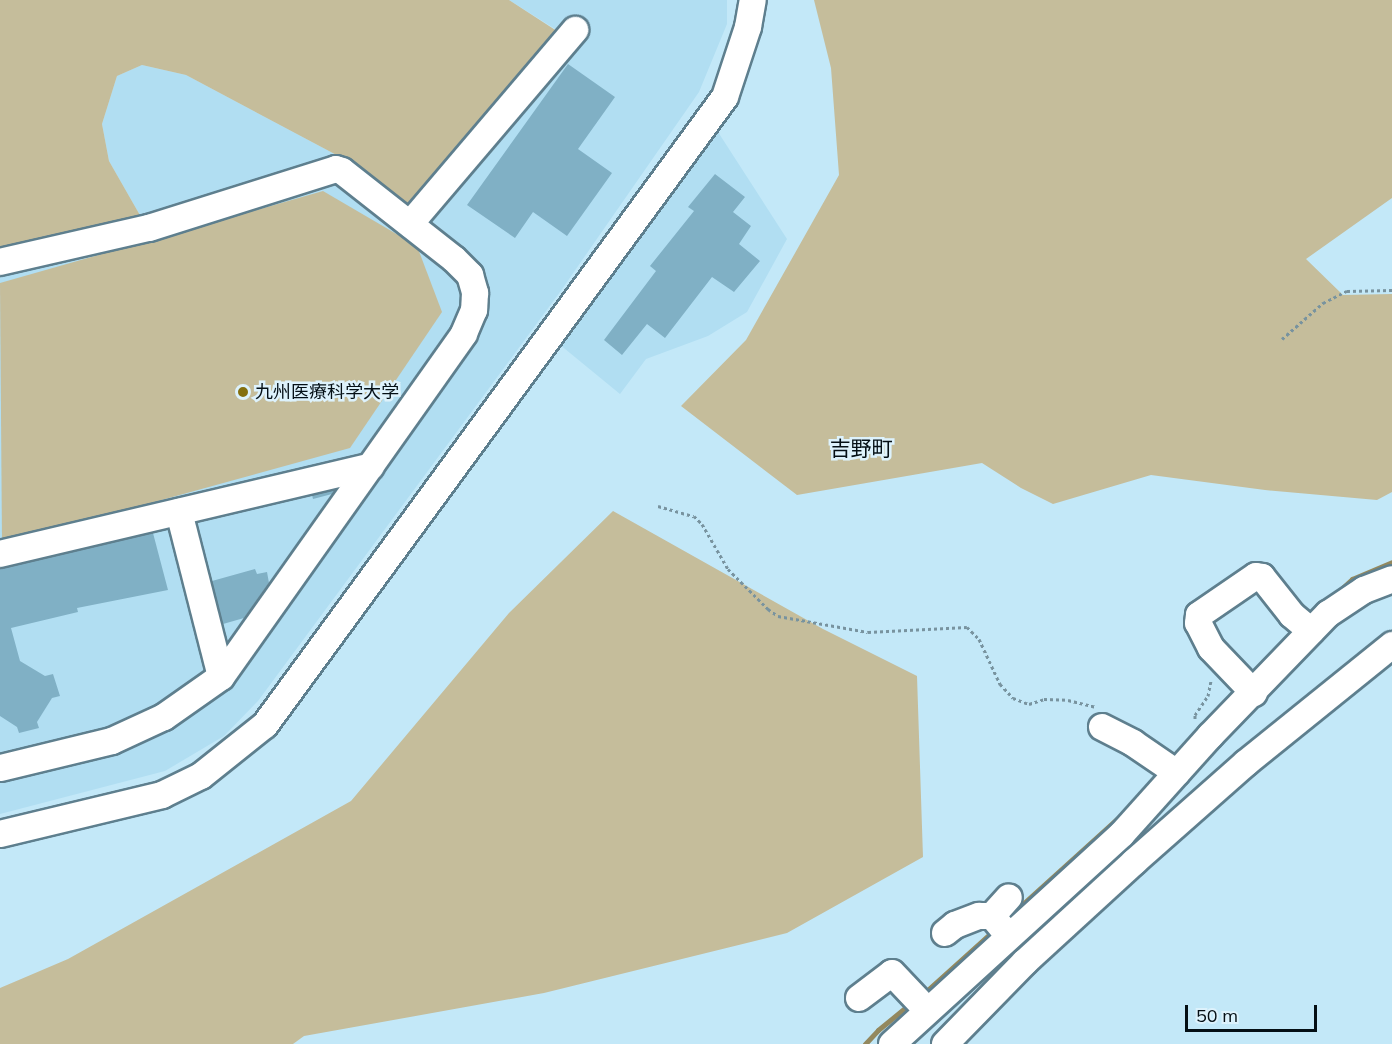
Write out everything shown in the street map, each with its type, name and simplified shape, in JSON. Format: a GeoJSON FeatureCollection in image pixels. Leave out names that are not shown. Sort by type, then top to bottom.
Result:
{"type":"FeatureCollection","features":[{"type":"Feature","properties":{"kind":"street"},"geometry":{"type":"LineString","coordinates":[[0,834],[162,795],[201,776],[265,725],[725,98],[748,27],[753,0]]}},
{"type":"Feature","properties":{"kind":"street"},"geometry":{"type":"LineString","coordinates":[[410,224],[575,30]]}},
{"type":"Feature","properties":{"kind":"street"},"geometry":{"type":"LineString","coordinates":[[0,262],[149,228],[336,169],[342,171],[410,224],[470,275],[475,293],[474,310],[464,334],[221,677],[164,717],[112,741],[0,768]]}},
{"type":"Feature","properties":{"kind":"street"},"geometry":{"type":"LineString","coordinates":[[0,554],[371,466]]}},
{"type":"Feature","properties":{"kind":"street"},"geometry":{"type":"LineString","coordinates":[[179,512],[221,677]]}},
{"type":"Feature","properties":{"kind":"street"},"geometry":{"type":"LineString","coordinates":[[1254,693],[1211,648],[1198,623],[1199,615],[1256,576],[1262,577],[1292,615],[1311,631]]}},
{"type":"Feature","properties":{"kind":"street"},"geometry":{"type":"LineString","coordinates":[[892,1044],[1122,834],[1210,736],[1328,614],[1364,590],[1392,579]]}},
{"type":"Feature","properties":{"kind":"street"},"geometry":{"type":"LineString","coordinates":[[945,1044],[1025,962],[1134,862],[1246,763],[1392,645]]}},
{"type":"Feature","properties":{"kind":"street"},"geometry":{"type":"LineString","coordinates":[[1101,718],[1177,773]]}},
{"type":"Feature","properties":{"kind":"street"},"geometry":{"type":"LineString","coordinates":[[945,933],[954,925],[979,916],[992,916],[1009,897]]}},
{"type":"Feature","properties":{"kind":"street"},"geometry":{"type":"LineString","coordinates":[[992,916],[1009,936]]}},
{"type":"Feature","properties":{"kind":"street"},"geometry":{"type":"LineString","coordinates":[[859,998],[892,973],[927,1010]]}},
{"type":"Feature","properties":{"kind":"path"},"geometry":{"type":"LineString","coordinates":[[1282,339],[1323,303],[1347,291],[1392,290]]}},
{"type":"Feature","properties":{"kind":"path"},"geometry":{"type":"LineString","coordinates":[[658,506],[694,516],[702,524],[728,569],[778,616],[868,632],[967,627],[980,639],[1000,684],[1013,698],[1029,704],[1044,699],[1068,700],[1101,718]]}},
{"type":"Feature","properties":{"kind":"path"},"geometry":{"type":"LineString","coordinates":[[1210,736],[1196,723],[1195,715],[1208,696],[1211,683],[1211,648]]}},
{"type":"Feature","properties":{"kind":"shaded area"},"geometry":{"type":"Polygon","coordinates":[[[0,0],[509,0],[563,35],[410,207],[344,159],[186,75],[142,65],[117,76],[102,124],[109,161],[141,217],[0,250],[0,0]]]}},
{"type":"Feature","properties":{"kind":"shaded area","name":"九州医療科学大学"},"geometry":{"type":"Polygon","coordinates":[[[509,0],[727,0],[727,24],[699,92],[560,292],[258,701],[224,736],[165,771],[0,814],[0,250],[141,217],[109,161],[102,124],[117,76],[142,65],[186,75],[344,159],[563,34],[509,0]]]}},
{"type":"Feature","properties":{"kind":"shaded area"},"geometry":{"type":"Polygon","coordinates":[[[814,0],[1392,0],[1392,198],[1306,259],[1343,295],[1392,294],[1392,492],[1377,500],[1265,490],[1151,475],[1053,504],[1021,488],[982,463],[797,495],[681,406],[746,340],[839,175],[831,68],[814,0]]]}},
{"type":"Feature","properties":{"kind":"shaded area"},"geometry":{"type":"Polygon","coordinates":[[[718,132],[787,239],[747,312],[708,336],[646,359],[620,394],[559,344],[718,132]]]}},
{"type":"Feature","properties":{"kind":"shaded area"},"geometry":{"type":"Polygon","coordinates":[[[323,191],[417,246],[442,312],[350,448],[2,544],[0,283],[323,191]]]}},
{"type":"Feature","properties":{"kind":"shaded area"},"geometry":{"type":"Polygon","coordinates":[[[613,511],[823,629],[917,676],[923,857],[787,933],[544,993],[304,1036],[293,1044],[0,1044],[0,988],[68,959],[351,801],[509,613],[613,511]]]}},
{"type":"Feature","properties":{"kind":"building"},"geometry":{"type":"Polygon","coordinates":[[[568,64],[615,97],[578,149],[612,173],[567,236],[533,212],[515,238],[467,205],[568,64]]]}},
{"type":"Feature","properties":{"kind":"building"},"geometry":{"type":"Polygon","coordinates":[[[715,174],[745,197],[733,212],[751,226],[739,244],[760,261],[734,292],[712,277],[665,338],[647,324],[622,355],[604,340],[656,271],[650,266],[694,211],[688,207],[715,174]]]}},
{"type":"Feature","properties":{"kind":"building"},"geometry":{"type":"Polygon","coordinates":[[[335,490],[332,494],[313,499],[312,495],[335,490]]]}},
{"type":"Feature","properties":{"kind":"building"},"geometry":{"type":"Polygon","coordinates":[[[153,533],[168,590],[77,608],[78,612],[11,628],[20,661],[45,676],[53,674],[60,696],[52,698],[37,722],[39,728],[19,733],[17,727],[0,716],[0,569],[153,533]]]}},
{"type":"Feature","properties":{"kind":"building"},"geometry":{"type":"Polygon","coordinates":[[[255,569],[257,574],[267,572],[269,583],[244,618],[223,624],[212,581],[255,569]]]}},
{"type":"Feature","properties":{"kind":"waterway"},"geometry":{"type":"LineString","coordinates":[[1330,599],[1352,579],[1392,562]]}},
{"type":"Feature","properties":{"kind":"waterway"},"geometry":{"type":"LineString","coordinates":[[1004,921],[1127,810]]}},
{"type":"Feature","properties":{"kind":"waterway"},"geometry":{"type":"LineString","coordinates":[[923,994],[994,930]]}},
{"type":"Feature","properties":{"kind":"waterway"},"geometry":{"type":"LineString","coordinates":[[865,1044],[878,1030],[911,1003]]}},
{"type":"Feature","properties":{"kind":"place","name":"九州医療科学大学"},"geometry":{"type":"Point","coordinates":[243,392]}},
{"type":"Feature","properties":{"kind":"district","name":"吉野町"},"geometry":{"type":"Point","coordinates":[861,448]}}]}
